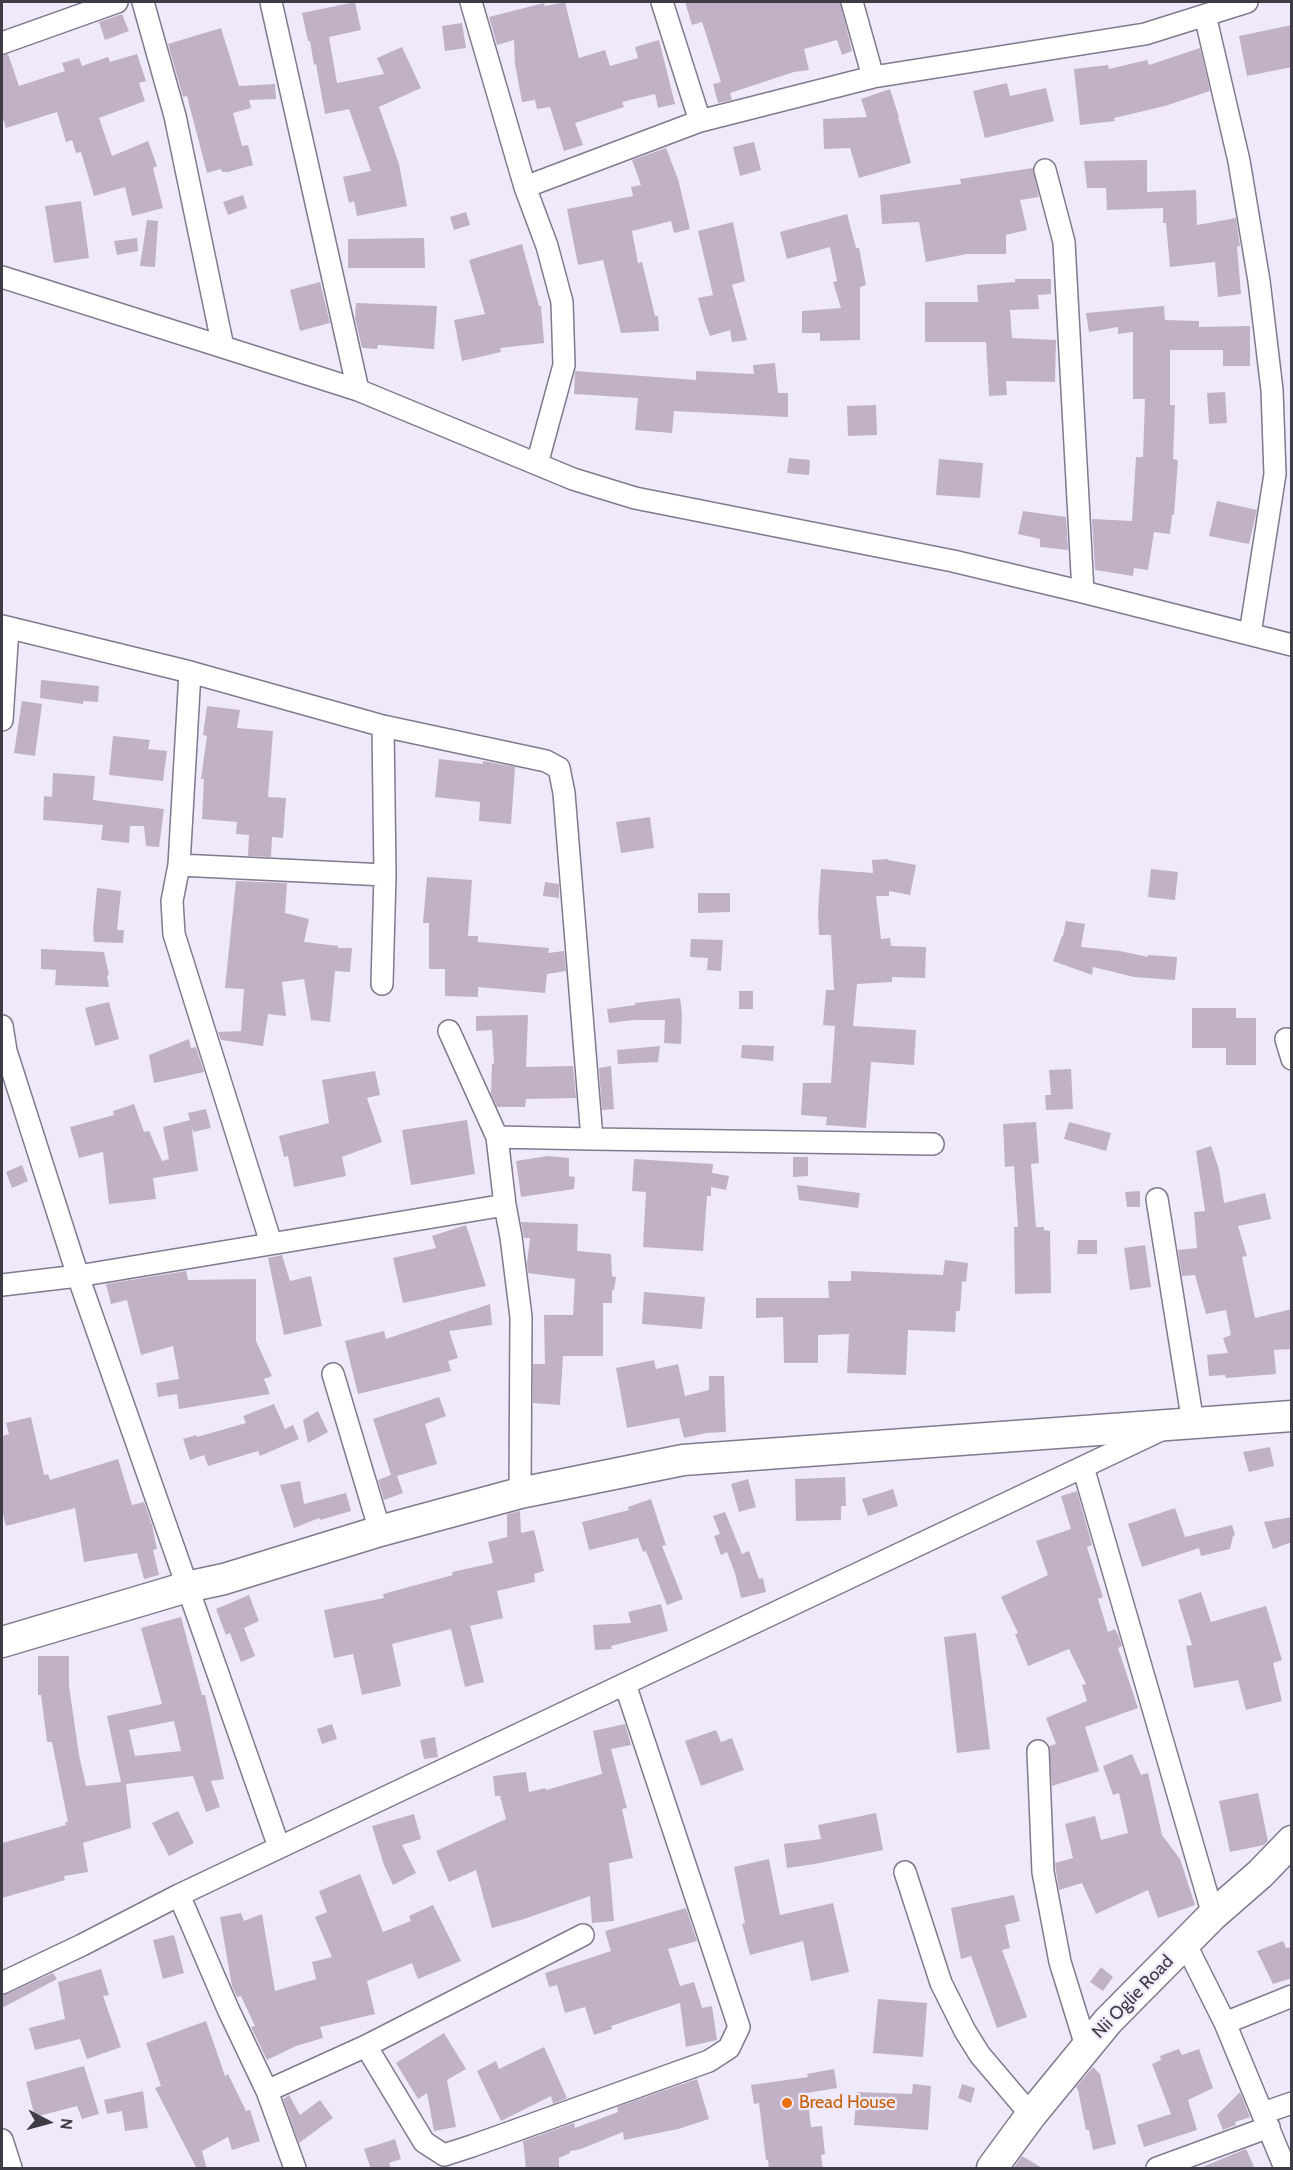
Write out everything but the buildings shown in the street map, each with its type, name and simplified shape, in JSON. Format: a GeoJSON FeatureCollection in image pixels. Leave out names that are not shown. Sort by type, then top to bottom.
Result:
{"type":"FeatureCollection","features":[{"type":"Feature","properties":{"kind":"street"},"geometry":{"type":"LineString","coordinates":[[2,43],[117,2]]}},
{"type":"Feature","properties":{"kind":"street"},"geometry":{"type":"LineString","coordinates":[[143,2],[175,116],[223,347]]}},
{"type":"Feature","properties":{"kind":"street"},"geometry":{"type":"LineString","coordinates":[[271,2],[358,390]]}},
{"type":"Feature","properties":{"kind":"street"},"geometry":{"type":"LineString","coordinates":[[471,2],[525,187],[547,246],[562,302],[564,365],[537,464]]}},
{"type":"Feature","properties":{"kind":"street"},"geometry":{"type":"LineString","coordinates":[[662,2],[700,121]]}},
{"type":"Feature","properties":{"kind":"street"},"geometry":{"type":"LineString","coordinates":[[852,2],[873,77]]}},
{"type":"Feature","properties":{"kind":"street"},"geometry":{"type":"LineString","coordinates":[[525,187],[700,121],[873,77],[1145,34],[1246,2]]}},
{"type":"Feature","properties":{"kind":"street"},"geometry":{"type":"LineString","coordinates":[[1205,15],[1239,161],[1259,281],[1272,390],[1275,474],[1250,633]]}},
{"type":"Feature","properties":{"kind":"street"},"geometry":{"type":"LineString","coordinates":[[1045,170],[1064,242],[1083,591]]}},
{"type":"Feature","properties":{"kind":"street"},"geometry":{"type":"LineString","coordinates":[[2,277],[358,390],[573,479],[635,498],[953,561],[1083,591],[1292,645]]}},
{"type":"Feature","properties":{"kind":"street"},"geometry":{"type":"LineString","coordinates":[[2,720],[5,627],[190,672],[383,726],[546,760],[559,768],[566,805],[592,1139]]}},
{"type":"Feature","properties":{"kind":"street"},"geometry":{"type":"LineString","coordinates":[[190,672],[179,865],[172,901],[174,934],[271,1243]]}},
{"type":"Feature","properties":{"kind":"street"},"geometry":{"type":"LineString","coordinates":[[382,984],[386,875],[383,726]]}},
{"type":"Feature","properties":{"kind":"street"},"geometry":{"type":"LineString","coordinates":[[179,865],[386,875]]}},
{"type":"Feature","properties":{"kind":"street"},"geometry":{"type":"LineString","coordinates":[[2,1026],[6,1051],[78,1276],[279,1847]]}},
{"type":"Feature","properties":{"kind":"street"},"geometry":{"type":"LineString","coordinates":[[449,1031],[497,1137],[521,1317],[520,1492]]}},
{"type":"Feature","properties":{"kind":"street"},"geometry":{"type":"LineString","coordinates":[[497,1137],[933,1144]]}},
{"type":"Feature","properties":{"kind":"street"},"geometry":{"type":"LineString","coordinates":[[1158,1199],[1183,1424]]}},
{"type":"Feature","properties":{"kind":"street"},"geometry":{"type":"LineString","coordinates":[[2,1285],[78,1276],[505,1206]]}},
{"type":"Feature","properties":{"kind":"street"},"geometry":{"type":"LineString","coordinates":[[333,1374],[380,1531]]}},
{"type":"Feature","properties":{"kind":"street"},"geometry":{"type":"LineString","coordinates":[[2,1642],[520,1492],[683,1460],[1292,1416]]}},
{"type":"Feature","properties":{"kind":"street"},"geometry":{"type":"LineString","coordinates":[[2,1983],[279,1847],[1083,1467],[1183,1424]]}},
{"type":"Feature","properties":{"kind":"street"},"geometry":{"type":"LineString","coordinates":[[1083,1467],[1213,1915]]}},
{"type":"Feature","properties":{"kind":"street"},"geometry":{"type":"LineString","coordinates":[[366,2046],[424,2142],[444,2155],[709,2061],[729,2048],[739,2027],[625,1684]]}},
{"type":"Feature","properties":{"kind":"street"},"geometry":{"type":"LineString","coordinates":[[1038,1751],[1043,1872],[1060,1962],[1086,2046]]}},
{"type":"Feature","properties":{"kind":"street","name":"Nii Oglie Road"},"geometry":{"type":"LineString","coordinates":[[992,2169],[1031,2115],[1086,2046],[1213,1915],[1260,1874],[1292,1840]]}},
{"type":"Feature","properties":{"kind":"street"},"geometry":{"type":"LineString","coordinates":[[904,1872],[941,1983],[965,2031],[980,2055],[1031,2115]]}},
{"type":"Feature","properties":{"kind":"street"},"geometry":{"type":"LineString","coordinates":[[178,1895],[267,2091],[295,2169]]}},
{"type":"Feature","properties":{"kind":"street"},"geometry":{"type":"LineString","coordinates":[[267,2091],[366,2046],[584,1935]]}},
{"type":"Feature","properties":{"kind":"street"},"geometry":{"type":"LineString","coordinates":[[1185,1943],[1225,2023],[1285,2169]]}},
{"type":"Feature","properties":{"kind":"street"},"geometry":{"type":"LineString","coordinates":[[1225,2023],[1292,1996]]}},
{"type":"Feature","properties":{"kind":"street"},"geometry":{"type":"LineString","coordinates":[[1157,2169],[1266,2120],[1292,2103]]}},
{"type":"Feature","properties":{"kind":"street"},"geometry":{"type":"LineString","coordinates":[[2,2140],[12,2169]]}},
{"type":"Feature","properties":{"kind":"place","name":"Bread House"},"geometry":{"type":"Point","coordinates":[787,2103]}}]}
